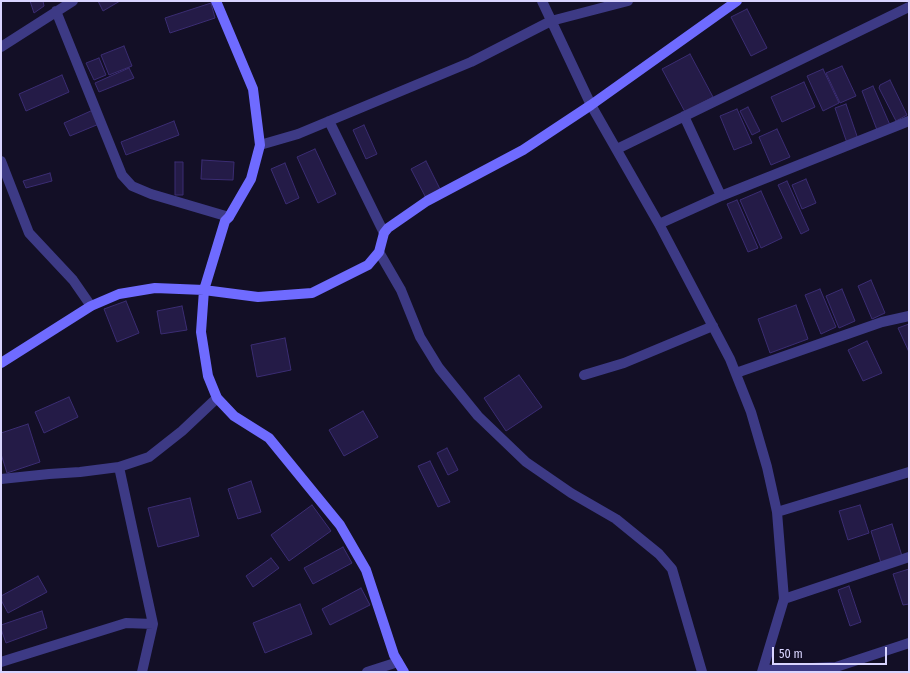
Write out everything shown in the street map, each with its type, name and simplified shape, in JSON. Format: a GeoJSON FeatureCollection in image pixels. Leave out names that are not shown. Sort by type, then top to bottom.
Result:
{"type":"FeatureCollection","features":[{"type":"Feature","properties":{"kind":"main road"},"geometry":{"type":"LineString","coordinates":[[216,1],[253,89],[260,145],[251,179],[229,217],[225,221],[204,290],[201,332],[208,376],[217,398],[234,416],[269,438],[340,524],[366,570],[394,655],[404,672]]}},
{"type":"Feature","properties":{"kind":"main road"},"geometry":{"type":"LineString","coordinates":[[1,363],[91,306],[119,294],[155,288],[204,290],[258,297],[312,293],[368,265],[379,252],[384,233],[388,228],[427,201],[523,150],[591,105],[737,1]]}},
{"type":"Feature","properties":{"kind":"street"},"geometry":{"type":"LineString","coordinates":[[1,47],[73,1]]}},
{"type":"Feature","properties":{"kind":"street"},"geometry":{"type":"LineString","coordinates":[[542,1],[591,105],[659,224],[713,326],[736,373],[751,412],[767,467],[777,512],[784,599],[763,671],[836,667],[909,644]]}},
{"type":"Feature","properties":{"kind":"street"},"geometry":{"type":"LineString","coordinates":[[260,145],[298,134],[471,62],[551,21],[628,1]]}},
{"type":"Feature","properties":{"kind":"street"},"geometry":{"type":"LineString","coordinates":[[617,149],[909,7]]}},
{"type":"Feature","properties":{"kind":"street"},"geometry":{"type":"LineString","coordinates":[[56,11],[122,175],[132,186],[151,194],[229,217]]}},
{"type":"Feature","properties":{"kind":"street"},"geometry":{"type":"LineString","coordinates":[[684,116],[721,196]]}},
{"type":"Feature","properties":{"kind":"street"},"geometry":{"type":"LineString","coordinates":[[328,121],[384,233]]}},
{"type":"Feature","properties":{"kind":"street"},"geometry":{"type":"LineString","coordinates":[[659,224],[721,196],[909,121]]}},
{"type":"Feature","properties":{"kind":"street"},"geometry":{"type":"LineString","coordinates":[[1,161],[30,234],[73,280],[91,306]]}},
{"type":"Feature","properties":{"kind":"street"},"geometry":{"type":"LineString","coordinates":[[379,252],[401,290],[424,343],[439,368],[478,416],[526,462],[571,493],[616,519],[659,554],[672,569],[702,672]]}},
{"type":"Feature","properties":{"kind":"street"},"geometry":{"type":"LineString","coordinates":[[736,373],[882,322],[909,316]]}},
{"type":"Feature","properties":{"kind":"street"},"geometry":{"type":"LineString","coordinates":[[584,375],[624,363],[713,326]]}},
{"type":"Feature","properties":{"kind":"street"},"geometry":{"type":"LineString","coordinates":[[1,479],[119,467],[149,457],[182,431],[217,398]]}},
{"type":"Feature","properties":{"kind":"street"},"geometry":{"type":"LineString","coordinates":[[119,467],[153,624],[142,672]]}},
{"type":"Feature","properties":{"kind":"street"},"geometry":{"type":"LineString","coordinates":[[777,512],[909,472]]}},
{"type":"Feature","properties":{"kind":"street"},"geometry":{"type":"LineString","coordinates":[[784,599],[909,557]]}},
{"type":"Feature","properties":{"kind":"street"},"geometry":{"type":"LineString","coordinates":[[1,662],[126,623],[153,624]]}},
{"type":"Feature","properties":{"kind":"street"},"geometry":{"type":"LineString","coordinates":[[367,672],[398,662]]}},
{"type":"Feature","properties":{"kind":"building"},"geometry":{"type":"Polygon","coordinates":[[[30,1],[43,1],[44,6],[34,13],[30,1]]]}},
{"type":"Feature","properties":{"kind":"building"},"geometry":{"type":"Polygon","coordinates":[[[98,1],[120,1],[103,11],[98,1]]]}},
{"type":"Feature","properties":{"kind":"building"},"geometry":{"type":"Polygon","coordinates":[[[211,3],[215,18],[170,33],[165,18],[211,3]]]}},
{"type":"Feature","properties":{"kind":"building"},"geometry":{"type":"Polygon","coordinates":[[[747,9],[767,48],[751,56],[731,17],[747,9]]]}},
{"type":"Feature","properties":{"kind":"building"},"geometry":{"type":"Polygon","coordinates":[[[124,46],[132,66],[109,75],[101,55],[124,46]]]}},
{"type":"Feature","properties":{"kind":"building"},"geometry":{"type":"Polygon","coordinates":[[[690,54],[713,97],[685,112],[662,69],[690,54]]]}},
{"type":"Feature","properties":{"kind":"building"},"geometry":{"type":"Polygon","coordinates":[[[99,58],[106,75],[94,80],[86,63],[99,58]]]}},
{"type":"Feature","properties":{"kind":"building"},"geometry":{"type":"Polygon","coordinates":[[[842,66],[856,96],[840,103],[826,73],[842,66]]]}},
{"type":"Feature","properties":{"kind":"building"},"geometry":{"type":"Polygon","coordinates":[[[129,68],[134,78],[99,92],[95,83],[129,68]]]}},
{"type":"Feature","properties":{"kind":"building"},"geometry":{"type":"Polygon","coordinates":[[[823,69],[839,103],[823,111],[807,76],[823,69]]]}},
{"type":"Feature","properties":{"kind":"building"},"geometry":{"type":"Polygon","coordinates":[[[62,75],[69,92],[26,111],[19,94],[62,75]]]}},
{"type":"Feature","properties":{"kind":"building"},"geometry":{"type":"Polygon","coordinates":[[[890,80],[907,115],[896,121],[879,88],[880,85],[890,80]]]}},
{"type":"Feature","properties":{"kind":"building"},"geometry":{"type":"Polygon","coordinates":[[[804,82],[815,107],[782,122],[771,97],[804,82]]]}},
{"type":"Feature","properties":{"kind":"building"},"geometry":{"type":"Polygon","coordinates":[[[873,86],[890,125],[877,130],[862,91],[873,86]]]}},
{"type":"Feature","properties":{"kind":"building"},"geometry":{"type":"Polygon","coordinates":[[[846,104],[858,139],[847,143],[835,108],[846,104]]]}},
{"type":"Feature","properties":{"kind":"building"},"geometry":{"type":"Polygon","coordinates":[[[748,107],[760,131],[752,135],[740,111],[748,107]]]}},
{"type":"Feature","properties":{"kind":"building"},"geometry":{"type":"Polygon","coordinates":[[[737,109],[752,143],[734,150],[720,116],[737,109]]]}},
{"type":"Feature","properties":{"kind":"building"},"geometry":{"type":"Polygon","coordinates":[[[93,110],[99,124],[70,136],[64,123],[93,110]]]}},
{"type":"Feature","properties":{"kind":"building"},"geometry":{"type":"Polygon","coordinates":[[[174,121],[179,135],[126,155],[121,142],[174,121]]]}},
{"type":"Feature","properties":{"kind":"building"},"geometry":{"type":"Polygon","coordinates":[[[364,125],[377,154],[366,159],[353,130],[364,125]]]}},
{"type":"Feature","properties":{"kind":"building"},"geometry":{"type":"Polygon","coordinates":[[[777,129],[790,157],[771,165],[759,137],[777,129]]]}},
{"type":"Feature","properties":{"kind":"building"},"geometry":{"type":"Polygon","coordinates":[[[315,149],[336,194],[318,203],[297,157],[315,149]]]}},
{"type":"Feature","properties":{"kind":"building"},"geometry":{"type":"Polygon","coordinates":[[[202,160],[234,162],[233,180],[201,179],[202,160]]]}},
{"type":"Feature","properties":{"kind":"building"},"geometry":{"type":"Polygon","coordinates":[[[426,161],[441,191],[426,198],[411,169],[426,161]]]}},
{"type":"Feature","properties":{"kind":"building"},"geometry":{"type":"Polygon","coordinates":[[[175,162],[183,162],[183,195],[175,195],[175,162]]]}},
{"type":"Feature","properties":{"kind":"building"},"geometry":{"type":"Polygon","coordinates":[[[285,163],[299,198],[286,204],[271,169],[285,163]]]}},
{"type":"Feature","properties":{"kind":"building"},"geometry":{"type":"Polygon","coordinates":[[[50,173],[52,181],[26,188],[23,181],[50,173]]]}},
{"type":"Feature","properties":{"kind":"building"},"geometry":{"type":"Polygon","coordinates":[[[806,179],[816,203],[802,209],[792,185],[806,179]]]}},
{"type":"Feature","properties":{"kind":"building"},"geometry":{"type":"Polygon","coordinates":[[[787,181],[809,230],[801,234],[778,185],[787,181]]]}},
{"type":"Feature","properties":{"kind":"building"},"geometry":{"type":"Polygon","coordinates":[[[761,191],[782,238],[761,248],[740,200],[761,191]]]}},
{"type":"Feature","properties":{"kind":"building"},"geometry":{"type":"Polygon","coordinates":[[[737,200],[758,248],[748,252],[727,204],[737,200]]]}},
{"type":"Feature","properties":{"kind":"building"},"geometry":{"type":"Polygon","coordinates":[[[871,280],[885,313],[872,319],[858,286],[871,280]]]}},
{"type":"Feature","properties":{"kind":"building"},"geometry":{"type":"Polygon","coordinates":[[[820,289],[836,327],[821,334],[805,295],[820,289]]]}},
{"type":"Feature","properties":{"kind":"building"},"geometry":{"type":"Polygon","coordinates":[[[842,289],[855,321],[839,328],[826,296],[842,289]]]}},
{"type":"Feature","properties":{"kind":"building"},"geometry":{"type":"Polygon","coordinates":[[[126,301],[139,333],[117,342],[104,309],[126,301]]]}},
{"type":"Feature","properties":{"kind":"building"},"geometry":{"type":"Polygon","coordinates":[[[796,305],[808,339],[770,353],[758,319],[796,305]]]}},
{"type":"Feature","properties":{"kind":"building"},"geometry":{"type":"Polygon","coordinates":[[[182,306],[187,330],[161,334],[157,311],[182,306]]]}},
{"type":"Feature","properties":{"kind":"building"},"geometry":{"type":"Polygon","coordinates":[[[909,324],[909,352],[898,328],[909,324]]]}},
{"type":"Feature","properties":{"kind":"building"},"geometry":{"type":"Polygon","coordinates":[[[285,338],[291,370],[257,377],[251,345],[285,338]]]}},
{"type":"Feature","properties":{"kind":"building"},"geometry":{"type":"Polygon","coordinates":[[[867,341],[882,373],[863,381],[848,350],[867,341]]]}},
{"type":"Feature","properties":{"kind":"building"},"geometry":{"type":"Polygon","coordinates":[[[519,375],[542,407],[506,431],[484,398],[519,375]]]}},
{"type":"Feature","properties":{"kind":"building"},"geometry":{"type":"Polygon","coordinates":[[[69,397],[78,417],[44,433],[35,412],[69,397]]]}},
{"type":"Feature","properties":{"kind":"building"},"geometry":{"type":"Polygon","coordinates":[[[363,411],[378,437],[344,456],[329,430],[363,411]]]}},
{"type":"Feature","properties":{"kind":"building"},"geometry":{"type":"Polygon","coordinates":[[[28,424],[40,462],[7,473],[1,454],[1,433],[28,424]]]}},
{"type":"Feature","properties":{"kind":"building"},"geometry":{"type":"Polygon","coordinates":[[[447,448],[458,470],[448,475],[437,453],[447,448]]]}},
{"type":"Feature","properties":{"kind":"building"},"geometry":{"type":"Polygon","coordinates":[[[430,461],[450,502],[438,507],[418,466],[430,461]]]}},
{"type":"Feature","properties":{"kind":"building"},"geometry":{"type":"Polygon","coordinates":[[[251,481],[261,512],[238,519],[228,489],[251,481]]]}},
{"type":"Feature","properties":{"kind":"building"},"geometry":{"type":"Polygon","coordinates":[[[190,498],[199,536],[158,547],[148,508],[190,498]]]}},
{"type":"Feature","properties":{"kind":"building"},"geometry":{"type":"Polygon","coordinates":[[[312,505],[331,531],[289,561],[271,535],[312,505]]]}},
{"type":"Feature","properties":{"kind":"building"},"geometry":{"type":"Polygon","coordinates":[[[860,505],[869,533],[848,540],[839,511],[860,505]]]}},
{"type":"Feature","properties":{"kind":"building"},"geometry":{"type":"Polygon","coordinates":[[[892,524],[902,556],[881,563],[871,531],[892,524]]]}},
{"type":"Feature","properties":{"kind":"building"},"geometry":{"type":"Polygon","coordinates":[[[343,547],[352,563],[313,584],[304,568],[343,547]]]}},
{"type":"Feature","properties":{"kind":"building"},"geometry":{"type":"Polygon","coordinates":[[[271,558],[279,568],[253,587],[246,576],[271,558]]]}},
{"type":"Feature","properties":{"kind":"building"},"geometry":{"type":"Polygon","coordinates":[[[909,569],[909,604],[903,605],[893,574],[909,569]]]}},
{"type":"Feature","properties":{"kind":"building"},"geometry":{"type":"Polygon","coordinates":[[[38,576],[47,592],[8,613],[1,600],[1,596],[38,576]]]}},
{"type":"Feature","properties":{"kind":"building"},"geometry":{"type":"Polygon","coordinates":[[[849,586],[861,622],[850,626],[838,590],[849,586]]]}},
{"type":"Feature","properties":{"kind":"building"},"geometry":{"type":"Polygon","coordinates":[[[361,588],[370,605],[330,625],[322,609],[361,588]]]}},
{"type":"Feature","properties":{"kind":"building"},"geometry":{"type":"Polygon","coordinates":[[[300,604],[312,634],[265,653],[253,623],[300,604]]]}},
{"type":"Feature","properties":{"kind":"building"},"geometry":{"type":"Polygon","coordinates":[[[42,611],[47,628],[6,643],[1,625],[42,611]]]}}]}
